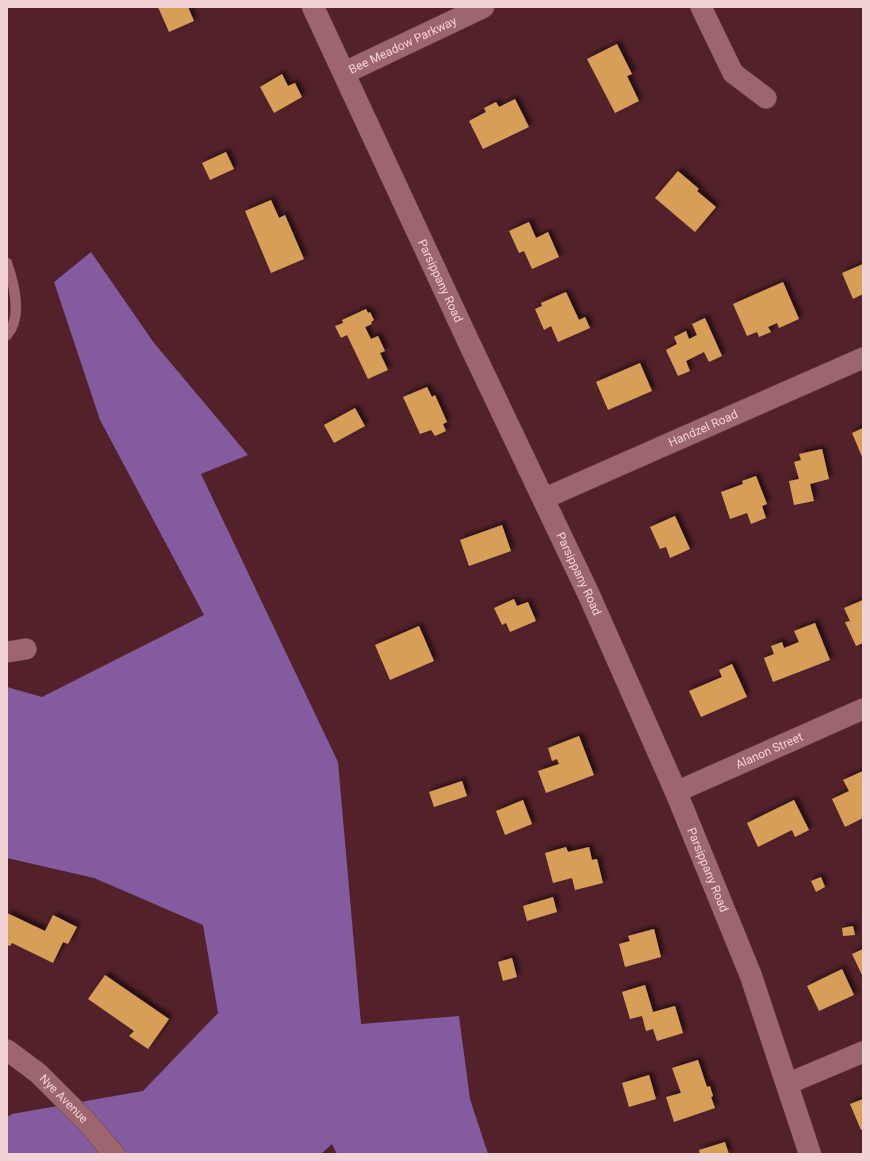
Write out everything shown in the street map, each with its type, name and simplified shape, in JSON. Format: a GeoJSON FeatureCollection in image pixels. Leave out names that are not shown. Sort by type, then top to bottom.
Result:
{"type":"FeatureCollection","features":[{"type":"Feature","properties":{"kind":"main road","name":"Parsippany Road"},"geometry":{"type":"LineString","coordinates":[[313,7],[589,595],[676,792],[751,976],[810,1154]]}},
{"type":"Feature","properties":{"kind":"main road","name":"Bee Meadow Parkway"},"geometry":{"type":"LineString","coordinates":[[344,73],[483,7]]}},
{"type":"Feature","properties":{"kind":"street"},"geometry":{"type":"LineString","coordinates":[[701,7],[733,73],[766,98]]}},
{"type":"Feature","properties":{"kind":"street","name":"Handzel Road"},"geometry":{"type":"LineString","coordinates":[[543,499],[863,358]]}},
{"type":"Feature","properties":{"kind":"street","name":"Alanon Street"},"geometry":{"type":"LineString","coordinates":[[676,792],[863,708]]}},
{"type":"Feature","properties":{"kind":"street","name":"Nye Avenue"},"geometry":{"type":"LineString","coordinates":[[7,1050],[38,1073],[86,1121],[114,1154]]}},
{"type":"Feature","properties":{"kind":"street"},"geometry":{"type":"LineString","coordinates":[[788,1084],[863,1052]]}},
{"type":"Feature","properties":{"kind":"lane"},"geometry":{"type":"LineString","coordinates":[[7,263],[12,278],[16,303],[12,328],[7,335]]}},
{"type":"Feature","properties":{"kind":"shaded area"},"geometry":{"type":"Polygon","coordinates":[[[91,252],[154,343],[248,455],[201,474],[338,762],[361,1024],[459,1016],[470,1099],[488,1154],[337,1154],[332,1144],[321,1154],[7,1154],[7,1117],[12,1114],[143,1091],[218,1013],[203,925],[94,878],[7,858],[7,687],[42,697],[204,615],[100,420],[54,282],[91,252]]]}},
{"type":"Feature","properties":{"kind":"building"},"geometry":{"type":"Polygon","coordinates":[[[158,7],[188,7],[194,21],[169,32],[158,7]]]}},
{"type":"Feature","properties":{"kind":"building"},"geometry":{"type":"Polygon","coordinates":[[[617,44],[632,74],[627,76],[639,101],[615,113],[587,59],[617,44]]]}},
{"type":"Feature","properties":{"kind":"building"},"geometry":{"type":"Polygon","coordinates":[[[282,74],[288,86],[295,83],[302,97],[274,113],[260,87],[282,74]]]}},
{"type":"Feature","properties":{"kind":"building"},"geometry":{"type":"Polygon","coordinates":[[[515,99],[529,127],[483,149],[469,121],[486,112],[484,108],[496,102],[499,107],[515,99]]]}},
{"type":"Feature","properties":{"kind":"building"},"geometry":{"type":"Polygon","coordinates":[[[226,152],[234,169],[210,180],[202,163],[226,152]]]}},
{"type":"Feature","properties":{"kind":"building"},"geometry":{"type":"Polygon","coordinates":[[[678,171],[699,189],[697,191],[716,207],[695,232],[655,198],[678,171]]]}},
{"type":"Feature","properties":{"kind":"building"},"geometry":{"type":"Polygon","coordinates":[[[271,200],[279,218],[285,215],[304,259],[271,273],[245,211],[271,200]]]}},
{"type":"Feature","properties":{"kind":"building"},"geometry":{"type":"Polygon","coordinates":[[[529,222],[536,238],[548,232],[559,257],[532,269],[524,251],[519,253],[509,231],[529,222]]]}},
{"type":"Feature","properties":{"kind":"building"},"geometry":{"type":"Polygon","coordinates":[[[863,264],[863,294],[853,299],[842,273],[863,264]]]}},
{"type":"Feature","properties":{"kind":"building"},"geometry":{"type":"Polygon","coordinates":[[[783,282],[799,319],[779,328],[777,323],[768,327],[771,332],[759,337],[757,332],[747,336],[733,304],[783,282]]]}},
{"type":"Feature","properties":{"kind":"building"},"geometry":{"type":"Polygon","coordinates":[[[566,292],[579,320],[585,317],[590,328],[558,342],[551,326],[544,330],[535,309],[542,306],[541,303],[566,292]]]}},
{"type":"Feature","properties":{"kind":"building"},"geometry":{"type":"Polygon","coordinates":[[[366,309],[368,313],[370,312],[374,320],[371,322],[372,324],[365,327],[371,339],[378,336],[385,351],[380,353],[388,370],[368,379],[347,335],[341,338],[335,326],[343,323],[342,320],[366,309]]]}},
{"type":"Feature","properties":{"kind":"building"},"geometry":{"type":"Polygon","coordinates":[[[705,318],[722,356],[709,362],[704,352],[686,361],[690,371],[678,376],[666,350],[677,344],[674,337],[686,331],[689,339],[697,335],[692,324],[705,318]]]}},
{"type":"Feature","properties":{"kind":"building"},"geometry":{"type":"Polygon","coordinates":[[[640,363],[652,391],[608,410],[596,382],[640,363]]]}},
{"type":"Feature","properties":{"kind":"building"},"geometry":{"type":"Polygon","coordinates":[[[427,387],[432,397],[435,395],[447,422],[443,424],[446,431],[435,436],[431,430],[420,434],[403,397],[427,387]]]}},
{"type":"Feature","properties":{"kind":"building"},"geometry":{"type":"Polygon","coordinates":[[[355,408],[365,426],[334,443],[324,425],[355,408]]]}},
{"type":"Feature","properties":{"kind":"building"},"geometry":{"type":"Polygon","coordinates":[[[863,428],[863,459],[852,433],[863,428]]]}},
{"type":"Feature","properties":{"kind":"building"},"geometry":{"type":"Polygon","coordinates":[[[822,449],[829,479],[810,484],[814,501],[794,505],[789,481],[799,479],[794,462],[801,460],[799,454],[822,449]]]}},
{"type":"Feature","properties":{"kind":"building"},"geometry":{"type":"Polygon","coordinates":[[[756,476],[767,504],[762,506],[766,518],[751,524],[747,513],[730,519],[721,492],[743,484],[742,481],[756,476]]]}},
{"type":"Feature","properties":{"kind":"building"},"geometry":{"type":"Polygon","coordinates":[[[675,516],[690,549],[670,558],[666,547],[660,549],[650,527],[675,516]]]}},
{"type":"Feature","properties":{"kind":"building"},"geometry":{"type":"Polygon","coordinates":[[[502,525],[511,551],[469,566],[460,540],[502,525]]]}},
{"type":"Feature","properties":{"kind":"building"},"geometry":{"type":"Polygon","coordinates":[[[514,599],[517,606],[528,602],[536,621],[510,632],[506,623],[502,625],[494,608],[514,599]]]}},
{"type":"Feature","properties":{"kind":"building"},"geometry":{"type":"Polygon","coordinates":[[[863,600],[863,643],[856,646],[845,622],[850,621],[844,608],[863,600]]]}},
{"type":"Feature","properties":{"kind":"building"},"geometry":{"type":"Polygon","coordinates":[[[815,623],[830,660],[773,682],[764,658],[774,654],[771,646],[782,642],[784,648],[799,642],[794,631],[815,623]]]}},
{"type":"Feature","properties":{"kind":"building"},"geometry":{"type":"Polygon","coordinates":[[[419,626],[434,661],[390,680],[375,645],[419,626]]]}},
{"type":"Feature","properties":{"kind":"building"},"geometry":{"type":"Polygon","coordinates":[[[732,664],[747,697],[701,717],[689,691],[722,677],[719,670],[732,664]]]}},
{"type":"Feature","properties":{"kind":"building"},"geometry":{"type":"Polygon","coordinates":[[[579,736],[594,775],[546,793],[538,771],[559,764],[557,759],[552,761],[548,748],[579,736]]]}},
{"type":"Feature","properties":{"kind":"building"},"geometry":{"type":"Polygon","coordinates":[[[863,771],[863,818],[845,827],[832,799],[849,791],[843,780],[863,771]]]}},
{"type":"Feature","properties":{"kind":"building"},"geometry":{"type":"Polygon","coordinates":[[[462,781],[467,796],[434,807],[429,792],[462,781]]]}},
{"type":"Feature","properties":{"kind":"building"},"geometry":{"type":"Polygon","coordinates":[[[523,800],[532,824],[505,835],[496,811],[523,800]]]}},
{"type":"Feature","properties":{"kind":"building"},"geometry":{"type":"Polygon","coordinates":[[[794,800],[809,830],[795,837],[792,830],[758,847],[747,823],[794,800]]]}},
{"type":"Feature","properties":{"kind":"building"},"geometry":{"type":"Polygon","coordinates":[[[566,847],[568,852],[589,847],[592,860],[597,859],[603,883],[575,890],[572,878],[553,883],[545,853],[566,847]]]}},
{"type":"Feature","properties":{"kind":"building"},"geometry":{"type":"Polygon","coordinates":[[[821,877],[825,887],[816,892],[811,881],[821,877]]]}},
{"type":"Feature","properties":{"kind":"building"},"geometry":{"type":"Polygon","coordinates":[[[553,897],[557,912],[527,921],[523,906],[553,897]]]}},
{"type":"Feature","properties":{"kind":"building"},"geometry":{"type":"Polygon","coordinates":[[[7,913],[45,931],[53,915],[77,927],[68,944],[63,942],[53,963],[12,943],[10,946],[7,945],[7,913]]]}},
{"type":"Feature","properties":{"kind":"building"},"geometry":{"type":"Polygon","coordinates":[[[853,926],[855,935],[843,936],[842,928],[853,926]]]}},
{"type":"Feature","properties":{"kind":"building"},"geometry":{"type":"Polygon","coordinates":[[[654,929],[661,957],[625,967],[619,944],[630,941],[628,936],[654,929]]]}},
{"type":"Feature","properties":{"kind":"building"},"geometry":{"type":"Polygon","coordinates":[[[863,949],[863,977],[852,954],[863,949]]]}},
{"type":"Feature","properties":{"kind":"building"},"geometry":{"type":"Polygon","coordinates":[[[512,958],[517,977],[503,981],[498,962],[512,958]]]}},
{"type":"Feature","properties":{"kind":"building"},"geometry":{"type":"Polygon","coordinates":[[[842,969],[854,995],[819,1011],[807,986],[842,969]]]}},
{"type":"Feature","properties":{"kind":"building"},"geometry":{"type":"Polygon","coordinates":[[[105,975],[169,1019],[148,1049],[129,1036],[134,1031],[88,999],[105,975]]]}},
{"type":"Feature","properties":{"kind":"building"},"geometry":{"type":"Polygon","coordinates":[[[645,985],[653,1012],[675,1006],[683,1033],[657,1041],[653,1029],[646,1031],[642,1016],[630,1019],[622,992],[645,985]]]}},
{"type":"Feature","properties":{"kind":"building"},"geometry":{"type":"Polygon","coordinates":[[[698,1060],[707,1087],[710,1086],[713,1096],[711,1097],[715,1108],[674,1122],[666,1097],[681,1093],[672,1068],[698,1060]]]}},
{"type":"Feature","properties":{"kind":"building"},"geometry":{"type":"Polygon","coordinates":[[[649,1075],[656,1099],[629,1107],[622,1083],[649,1075]]]}},
{"type":"Feature","properties":{"kind":"building"},"geometry":{"type":"Polygon","coordinates":[[[863,1099],[863,1129],[861,1130],[850,1104],[863,1099]]]}},
{"type":"Feature","properties":{"kind":"building"},"geometry":{"type":"Polygon","coordinates":[[[725,1142],[729,1154],[700,1154],[699,1150],[725,1142]]]}}]}
